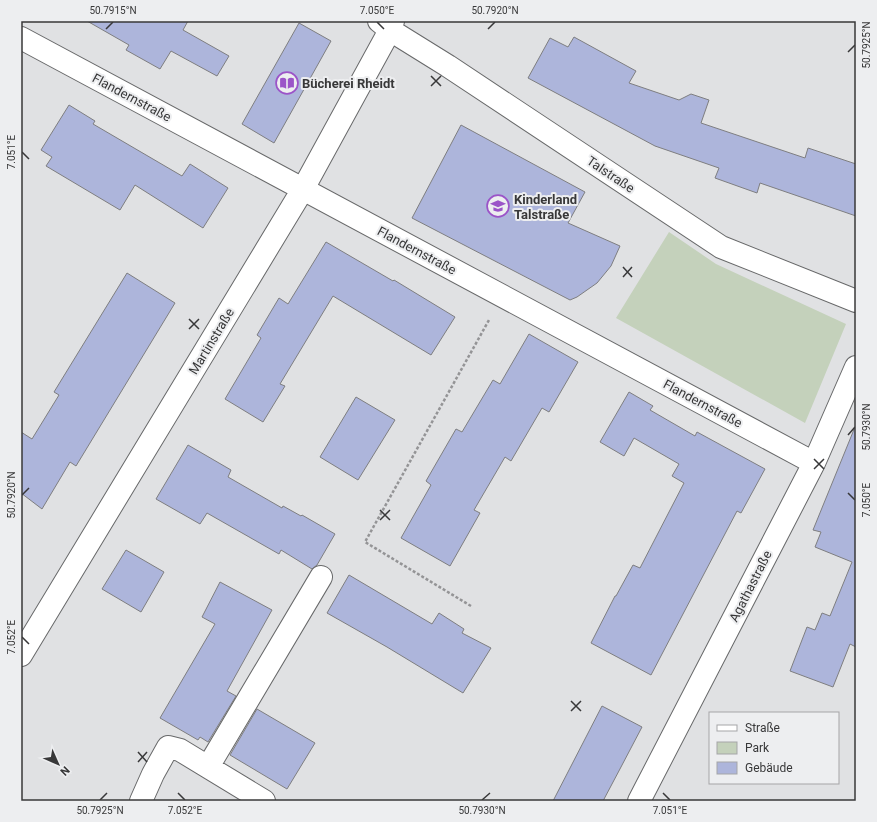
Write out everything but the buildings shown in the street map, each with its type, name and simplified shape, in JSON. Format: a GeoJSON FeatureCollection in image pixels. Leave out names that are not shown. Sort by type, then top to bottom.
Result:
{"type":"FeatureCollection","features":[{"type":"Feature","properties":{"kind":"street","name":"Martinstraße"},"geometry":{"type":"LineString","coordinates":[[21,655],[303,189],[387,24]]}},
{"type":"Feature","properties":{"kind":"street","name":"Talstraße"},"geometry":{"type":"LineString","coordinates":[[387,24],[721,247],[856,301]]}},
{"type":"Feature","properties":{"kind":"street","name":"Flandernstraße"},"geometry":{"type":"LineString","coordinates":[[21,38],[814,463]]}},
{"type":"Feature","properties":{"kind":"street","name":"Agathastraße"},"geometry":{"type":"LineString","coordinates":[[639,801],[814,463],[856,367]]}},
{"type":"Feature","properties":{"kind":"street"},"geometry":{"type":"LineString","coordinates":[[208,767],[321,577]]}},
{"type":"Feature","properties":{"kind":"street"},"geometry":{"type":"LineString","coordinates":[[141,801],[153,774],[168,747],[180,750],[264,801]]}},
{"type":"Feature","properties":{"kind":"path"},"geometry":{"type":"LineString","coordinates":[[471,606],[365,542],[502,295]]}},
{"type":"Feature","properties":{"kind":"green space"},"geometry":{"type":"Polygon","coordinates":[[[669,232],[716,264],[846,324],[805,423],[616,318],[669,232]]]}},
{"type":"Feature","properties":{"kind":"place","name":"Bücherei Rheidt"},"geometry":{"type":"Point","coordinates":[287,83]}},
{"type":"Feature","properties":{"kind":"place","name":"Kinderland Talstraße"},"geometry":{"type":"Point","coordinates":[498,206]}}]}
